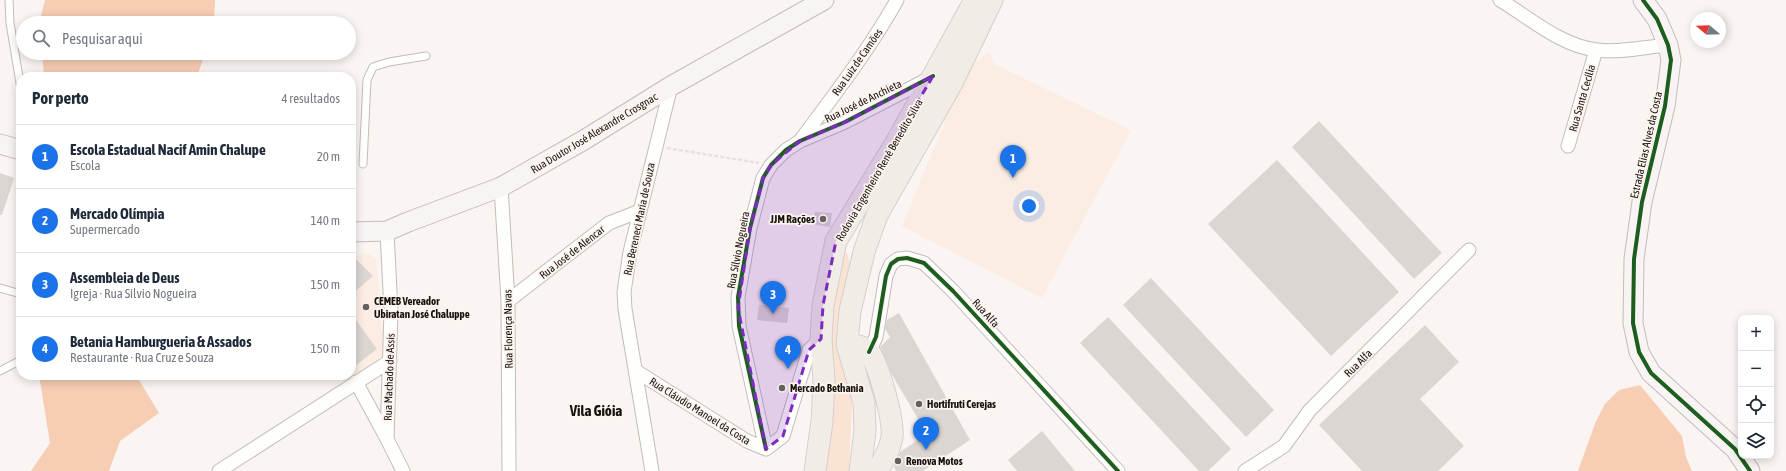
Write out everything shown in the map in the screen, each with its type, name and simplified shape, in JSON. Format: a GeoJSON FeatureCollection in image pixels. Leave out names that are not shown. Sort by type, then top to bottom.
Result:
{"type":"FeatureCollection","features":[{"type":"Feature","properties":{"kind":"main road","name":"Rua Doutor José Alexandre Crosgnac"},"geometry":{"type":"LineString","coordinates":[[356,232],[387,231],[501,187],[584,140],[671,86],[824,0]]}},
{"type":"Feature","properties":{"kind":"main road","name":"Rodovia Engenheiro Renê Benedito Silva"},"geometry":{"type":"LineString","coordinates":[[815,471],[822,421],[824,380],[821,339],[823,305],[836,241],[897,141],[975,0]]}},
{"type":"Feature","properties":{"kind":"main road","name":"Rodovia Engenheiro Renê Benedito Silva"},"geometry":{"type":"LineString","coordinates":[[860,471],[865,431],[864,403],[847,344],[850,311],[864,252],[877,215],[952,83],[992,0]]}},
{"type":"Feature","properties":{"kind":"main road","name":"Estrada Elias Alves da Costa"},"geometry":{"type":"LineString","coordinates":[[1643,0],[1657,19],[1668,45],[1671,60],[1665,106],[1642,202],[1634,258],[1633,323],[1639,352],[1652,373],[1735,449],[1750,471]]}},
{"type":"Feature","properties":{"kind":"main road"},"geometry":{"type":"LineString","coordinates":[[0,144],[16,149]]}},
{"type":"Feature","properties":{"kind":"main road"},"geometry":{"type":"LineString","coordinates":[[836,241],[853,244],[864,252]]}},
{"type":"Feature","properties":{"kind":"main road"},"geometry":{"type":"LineString","coordinates":[[847,344],[862,347],[869,352],[879,376],[888,408],[892,430],[891,440],[881,469]]}},
{"type":"Feature","properties":{"kind":"main road"},"geometry":{"type":"LineString","coordinates":[[856,378],[888,408]]}},
{"type":"Feature","properties":{"kind":"street","name":"Rua Luiz de Camões"},"geometry":{"type":"LineString","coordinates":[[800,141],[843,83],[897,0]]}},
{"type":"Feature","properties":{"kind":"street"},"geometry":{"type":"LineString","coordinates":[[1500,0],[1545,30],[1571,42],[1596,50],[1620,50],[1668,45]]}},
{"type":"Feature","properties":{"kind":"street","name":"Rua Santa Cecília"},"geometry":{"type":"LineString","coordinates":[[1568,146],[1596,50]]}},
{"type":"Feature","properties":{"kind":"street","name":"Rua José de Anchieta"},"geometry":{"type":"LineString","coordinates":[[800,141],[845,122],[933,76]]}},
{"type":"Feature","properties":{"kind":"street","name":"Rua Bereneci Maria de Souza"},"geometry":{"type":"LineString","coordinates":[[652,471],[625,309],[624,292],[626,270],[655,146],[671,86]]}},
{"type":"Feature","properties":{"kind":"street","name":"Rua Sílvio Nogueira"},"geometry":{"type":"LineString","coordinates":[[766,449],[739,326],[738,296],[750,228],[763,178],[771,165],[786,150],[800,141]]}},
{"type":"Feature","properties":{"kind":"street","name":"Rua Florença Navas"},"geometry":{"type":"LineString","coordinates":[[501,187],[508,301],[509,471]]}},
{"type":"Feature","properties":{"kind":"street","name":"Rua José de Alencar"},"geometry":{"type":"LineString","coordinates":[[508,301],[609,223],[640,211]]}},
{"type":"Feature","properties":{"kind":"street","name":"Rua Machado de Assis"},"geometry":{"type":"LineString","coordinates":[[387,231],[391,311],[387,439],[403,471]]}},
{"type":"Feature","properties":{"kind":"street","name":"Rua Alfa"},"geometry":{"type":"LineString","coordinates":[[1245,471],[1284,446],[1310,410],[1469,250]]}},
{"type":"Feature","properties":{"kind":"street","name":"Rua Alfa"},"geometry":{"type":"LineString","coordinates":[[869,352],[876,337],[886,276],[891,264],[898,259],[906,258],[924,263],[953,291],[1118,471]]}},
{"type":"Feature","properties":{"kind":"street"},"geometry":{"type":"LineString","coordinates":[[766,449],[783,436],[809,350],[821,339]]}},
{"type":"Feature","properties":{"kind":"street"},"geometry":{"type":"LineString","coordinates":[[219,471],[390,361]]}},
{"type":"Feature","properties":{"kind":"street","name":"Rua Cláudio Manoel da Costa"},"geometry":{"type":"LineString","coordinates":[[636,371],[747,441],[766,449]]}},
{"type":"Feature","properties":{"kind":"street"},"geometry":{"type":"LineString","coordinates":[[356,382],[387,439]]}},
{"type":"Feature","properties":{"kind":"lane"},"geometry":{"type":"LineString","coordinates":[[9,0],[10,23],[16,59]]}},
{"type":"Feature","properties":{"kind":"lane"},"geometry":{"type":"LineString","coordinates":[[363,164],[367,80],[373,68],[389,62],[426,56]]}},
{"type":"Feature","properties":{"kind":"lane"},"geometry":{"type":"LineString","coordinates":[[16,60],[18,72]]}},
{"type":"Feature","properties":{"kind":"lane"},"geometry":{"type":"LineString","coordinates":[[0,288],[16,293]]}},
{"type":"Feature","properties":{"kind":"lane"},"geometry":{"type":"LineString","coordinates":[[0,371],[16,363]]}},
{"type":"Feature","properties":{"kind":"path"},"geometry":{"type":"LineString","coordinates":[[655,146],[771,165]]}},
{"type":"Feature","properties":{"kind":"highlighted area"},"geometry":{"type":"Polygon","coordinates":[[[933,76],[836,241],[823,305],[821,339],[809,350],[783,436],[766,449],[738,308],[750,228],[763,178],[771,165],[800,141],[845,122],[933,76]]]}},
{"type":"Feature","properties":{"kind":"shaded area"},"geometry":{"type":"Polygon","coordinates":[[[45,0],[215,0],[214,16],[41,16],[45,0]]]}},
{"type":"Feature","properties":{"kind":"shaded area"},"geometry":{"type":"Polygon","coordinates":[[[990,52],[994,64],[1131,130],[1042,298],[902,226],[967,68],[990,52]]]}},
{"type":"Feature","properties":{"kind":"shaded area"},"geometry":{"type":"Polygon","coordinates":[[[43,60],[203,60],[199,72],[44,72],[43,60]]]}},
{"type":"Feature","properties":{"kind":"shaded area"},"geometry":{"type":"Polygon","coordinates":[[[844,251],[848,255],[850,264],[838,329],[851,386],[852,406],[849,471],[824,471],[828,300],[844,251]]]}},
{"type":"Feature","properties":{"kind":"shaded area","name":"CEMEB Vereador Ubiratan José Chaluppe"},"geometry":{"type":"Polygon","coordinates":[[[368,253],[376,259],[385,356],[356,374],[356,256],[368,253]]]}},
{"type":"Feature","properties":{"kind":"shaded area"},"geometry":{"type":"Polygon","coordinates":[[[40,380],[139,380],[159,413],[120,441],[109,471],[31,471],[50,443],[40,380]]]}},
{"type":"Feature","properties":{"kind":"shaded area"},"geometry":{"type":"Polygon","coordinates":[[[1640,385],[1682,436],[1686,457],[1692,471],[1578,471],[1596,421],[1605,404],[1619,390],[1640,385]]]}},
{"type":"Feature","properties":{"kind":"building"},"geometry":{"type":"Polygon","coordinates":[[[1319,121],[1442,253],[1414,279],[1292,147],[1319,121]]]}},
{"type":"Feature","properties":{"kind":"building"},"geometry":{"type":"Polygon","coordinates":[[[1277,160],[1399,292],[1331,356],[1208,224],[1277,160]]]}},
{"type":"Feature","properties":{"kind":"building"},"geometry":{"type":"Polygon","coordinates":[[[0,173],[14,178],[2,215],[0,215],[0,173]]]}},
{"type":"Feature","properties":{"kind":"building","name":"JJM Rações"},"geometry":{"type":"Polygon","coordinates":[[[815,212],[832,213],[830,227],[813,224],[815,212]]]}},
{"type":"Feature","properties":{"kind":"building"},"geometry":{"type":"Polygon","coordinates":[[[356,259],[373,276],[356,291],[356,259]]]}},
{"type":"Feature","properties":{"kind":"building"},"geometry":{"type":"Polygon","coordinates":[[[1151,278],[1274,410],[1246,437],[1123,305],[1151,278]]]}},
{"type":"Feature","properties":{"kind":"building"},"geometry":{"type":"Polygon","coordinates":[[[759,305],[789,308],[787,323],[757,320],[759,305]]]}},
{"type":"Feature","properties":{"kind":"building"},"geometry":{"type":"Polygon","coordinates":[[[899,313],[970,440],[923,471],[896,471],[894,467],[900,452],[927,434],[891,373],[880,347],[890,337],[885,329],[887,320],[899,313]]]}},
{"type":"Feature","properties":{"kind":"building"},"geometry":{"type":"Polygon","coordinates":[[[1108,317],[1231,449],[1208,471],[1199,471],[1080,343],[1108,317]]]}},
{"type":"Feature","properties":{"kind":"building"},"geometry":{"type":"Polygon","coordinates":[[[356,320],[377,349],[356,365],[356,320]]]}},
{"type":"Feature","properties":{"kind":"building"},"geometry":{"type":"Polygon","coordinates":[[[1425,325],[1459,362],[1420,399],[1464,446],[1438,471],[1362,471],[1319,425],[1425,325]]]}},
{"type":"Feature","properties":{"kind":"building"},"geometry":{"type":"Polygon","coordinates":[[[1042,431],[1075,471],[1017,471],[1008,460],[1042,431]]]}},
{"type":"Feature","properties":{"kind":"cycle path"},"geometry":{"type":"LineString","coordinates":[[1643,0],[1657,19],[1668,45],[1671,60],[1665,106],[1642,202],[1634,259],[1633,323],[1639,352],[1651,373],[1735,449],[1750,471]]}},
{"type":"Feature","properties":{"kind":"cycle path"},"geometry":{"type":"LineString","coordinates":[[766,449],[739,326],[738,297],[750,228],[763,178],[771,165],[786,150],[800,141],[845,122],[933,76]]}},
{"type":"Feature","properties":{"kind":"cycle path"},"geometry":{"type":"LineString","coordinates":[[869,352],[876,337],[886,276],[891,264],[898,259],[907,258],[924,263],[953,291],[1118,471]]}},
{"type":"Feature","properties":{"kind":"place","name":"Escola Estadual Nacif Amin Chalupe"},"geometry":{"type":"Point","coordinates":[1013,178]}},
{"type":"Feature","properties":{"kind":"place","name":"JJM Rações"},"geometry":{"type":"Point","coordinates":[823,219]}},
{"type":"Feature","properties":{"kind":"place","name":"CEMEB Vereador Ubiratan José Chaluppe"},"geometry":{"type":"Point","coordinates":[366,307]}},
{"type":"Feature","properties":{"kind":"place","name":"Assembleia de Deus"},"geometry":{"type":"Point","coordinates":[773,314]}},
{"type":"Feature","properties":{"kind":"place","name":"Betania Hamburgueria & Assados"},"geometry":{"type":"Point","coordinates":[788,369]}},
{"type":"Feature","properties":{"kind":"place","name":"Mercado Bethania"},"geometry":{"type":"Point","coordinates":[782,388]}},
{"type":"Feature","properties":{"kind":"place","name":"Hortifruti Cerejas"},"geometry":{"type":"Point","coordinates":[919,404]}},
{"type":"Feature","properties":{"kind":"place","name":"Mercado Olímpia"},"geometry":{"type":"Point","coordinates":[926,450]}},
{"type":"Feature","properties":{"kind":"place","name":"Renova Motos"},"geometry":{"type":"Point","coordinates":[898,461]}},
{"type":"Feature","properties":{"kind":"district","name":"Vila Gióia"},"geometry":{"type":"Point","coordinates":[596,411]}}]}
